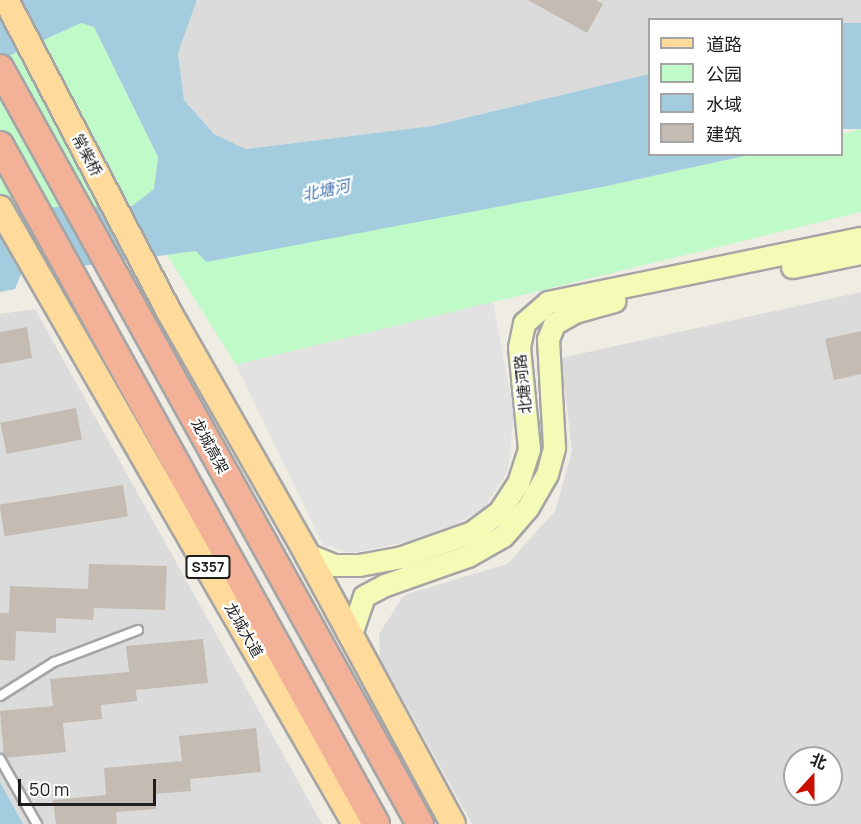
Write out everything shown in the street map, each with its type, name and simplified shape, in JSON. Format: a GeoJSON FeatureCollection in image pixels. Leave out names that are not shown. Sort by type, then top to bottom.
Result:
{"type":"FeatureCollection","features":[{"type":"Feature","properties":{"kind":"highway","name":"龙城高架"},"geometry":{"type":"LineString","coordinates":[[0,68],[420,824]]}},
{"type":"Feature","properties":{"kind":"highway"},"geometry":{"type":"LineString","coordinates":[[0,145],[376,824]]}},
{"type":"Feature","properties":{"kind":"main road","name":"常柴桥"},"geometry":{"type":"LineString","coordinates":[[6,0],[168,310],[307,554]]}},
{"type":"Feature","properties":{"kind":"main road","name":"龙城大道"},"geometry":{"type":"LineString","coordinates":[[0,208],[61,310],[355,824]]}},
{"type":"Feature","properties":{"kind":"main road","name":"北塘河路"},"geometry":{"type":"LineString","coordinates":[[307,554],[334,565],[359,566],[402,557],[439,547],[472,532],[499,512],[518,483],[529,449],[519,347],[524,323],[548,302],[861,238]]}},
{"type":"Feature","properties":{"kind":"main road","name":"北塘河路"},"geometry":{"type":"LineString","coordinates":[[351,634],[364,596],[385,585],[468,556],[503,536],[528,507],[547,474],[554,447],[547,362],[548,339],[554,324],[575,312],[610,302],[861,253]]}},
{"type":"Feature","properties":{"kind":"main road"},"geometry":{"type":"LineString","coordinates":[[307,554],[453,824]]}},
{"type":"Feature","properties":{"kind":"lane"},"geometry":{"type":"LineString","coordinates":[[0,696],[54,662],[138,630]]}},
{"type":"Feature","properties":{"kind":"lane"},"geometry":{"type":"LineString","coordinates":[[0,759],[37,824]]}},
{"type":"Feature","properties":{"kind":"shaded area"},"geometry":{"type":"Polygon","coordinates":[[[197,0],[861,0],[861,23],[843,28],[843,18],[648,18],[648,74],[432,126],[246,149],[214,134],[184,100],[178,53],[197,0]]]}},
{"type":"Feature","properties":{"kind":"shaded area"},"geometry":{"type":"Polygon","coordinates":[[[861,292],[861,824],[472,824],[380,658],[379,634],[404,595],[507,564],[555,511],[572,451],[561,358],[861,292]]]}},
{"type":"Feature","properties":{"kind":"shaded area"},"geometry":{"type":"Polygon","coordinates":[[[493,302],[514,413],[508,471],[483,509],[436,536],[352,553],[323,545],[236,365],[493,302]]]}},
{"type":"Feature","properties":{"kind":"shaded area"},"geometry":{"type":"Polygon","coordinates":[[[35,309],[322,824],[23,824],[0,782],[0,314],[35,309]]]}},
{"type":"Feature","properties":{"kind":"green space"},"geometry":{"type":"Polygon","coordinates":[[[81,23],[94,27],[158,157],[154,189],[132,206],[0,208],[0,60],[81,23]]]}},
{"type":"Feature","properties":{"kind":"green space"},"geometry":{"type":"Polygon","coordinates":[[[861,129],[861,212],[236,365],[167,255],[196,251],[206,261],[602,187],[744,156],[843,156],[843,134],[861,129]]]}},
{"type":"Feature","properties":{"kind":"water","name":"北塘河"},"geometry":{"type":"Polygon","coordinates":[[[0,0],[197,0],[178,53],[184,100],[214,134],[246,149],[432,126],[648,74],[648,156],[744,156],[602,187],[206,262],[196,251],[21,274],[15,289],[0,292],[0,208],[132,206],[154,189],[158,157],[94,27],[81,23],[0,60],[0,0]]]}},
{"type":"Feature","properties":{"kind":"water"},"geometry":{"type":"Polygon","coordinates":[[[843,23],[861,23],[861,129],[843,129],[843,23]]]}},
{"type":"Feature","properties":{"kind":"water"},"geometry":{"type":"Polygon","coordinates":[[[0,782],[23,824],[0,824],[0,782]]]}},
{"type":"Feature","properties":{"kind":"building"},"geometry":{"type":"Polygon","coordinates":[[[528,0],[596,0],[603,4],[587,33],[528,0]]]}},
{"type":"Feature","properties":{"kind":"building"},"geometry":{"type":"Polygon","coordinates":[[[27,327],[32,358],[0,364],[0,332],[27,327]]]}},
{"type":"Feature","properties":{"kind":"building"},"geometry":{"type":"Polygon","coordinates":[[[861,331],[861,374],[834,380],[825,339],[861,331]]]}},
{"type":"Feature","properties":{"kind":"building"},"geometry":{"type":"Polygon","coordinates":[[[76,408],[82,439],[7,454],[0,423],[76,408]]]}},
{"type":"Feature","properties":{"kind":"building"},"geometry":{"type":"Polygon","coordinates":[[[123,485],[128,517],[5,536],[0,504],[123,485]]]}},
{"type":"Feature","properties":{"kind":"building"},"geometry":{"type":"Polygon","coordinates":[[[89,564],[167,566],[165,610],[94,608],[93,620],[56,618],[56,633],[16,631],[15,661],[0,660],[0,613],[9,613],[10,586],[88,589],[89,564]]]}},
{"type":"Feature","properties":{"kind":"building"},"geometry":{"type":"Polygon","coordinates":[[[203,639],[208,683],[136,690],[137,701],[101,705],[102,719],[63,723],[66,752],[4,758],[0,711],[53,706],[50,679],[129,672],[126,646],[203,639]]]}},
{"type":"Feature","properties":{"kind":"building"},"geometry":{"type":"Polygon","coordinates":[[[256,728],[261,772],[190,779],[191,791],[154,794],[156,809],[116,812],[117,824],[56,824],[53,800],[106,795],[104,768],[182,761],[179,736],[256,728]]]}}]}
